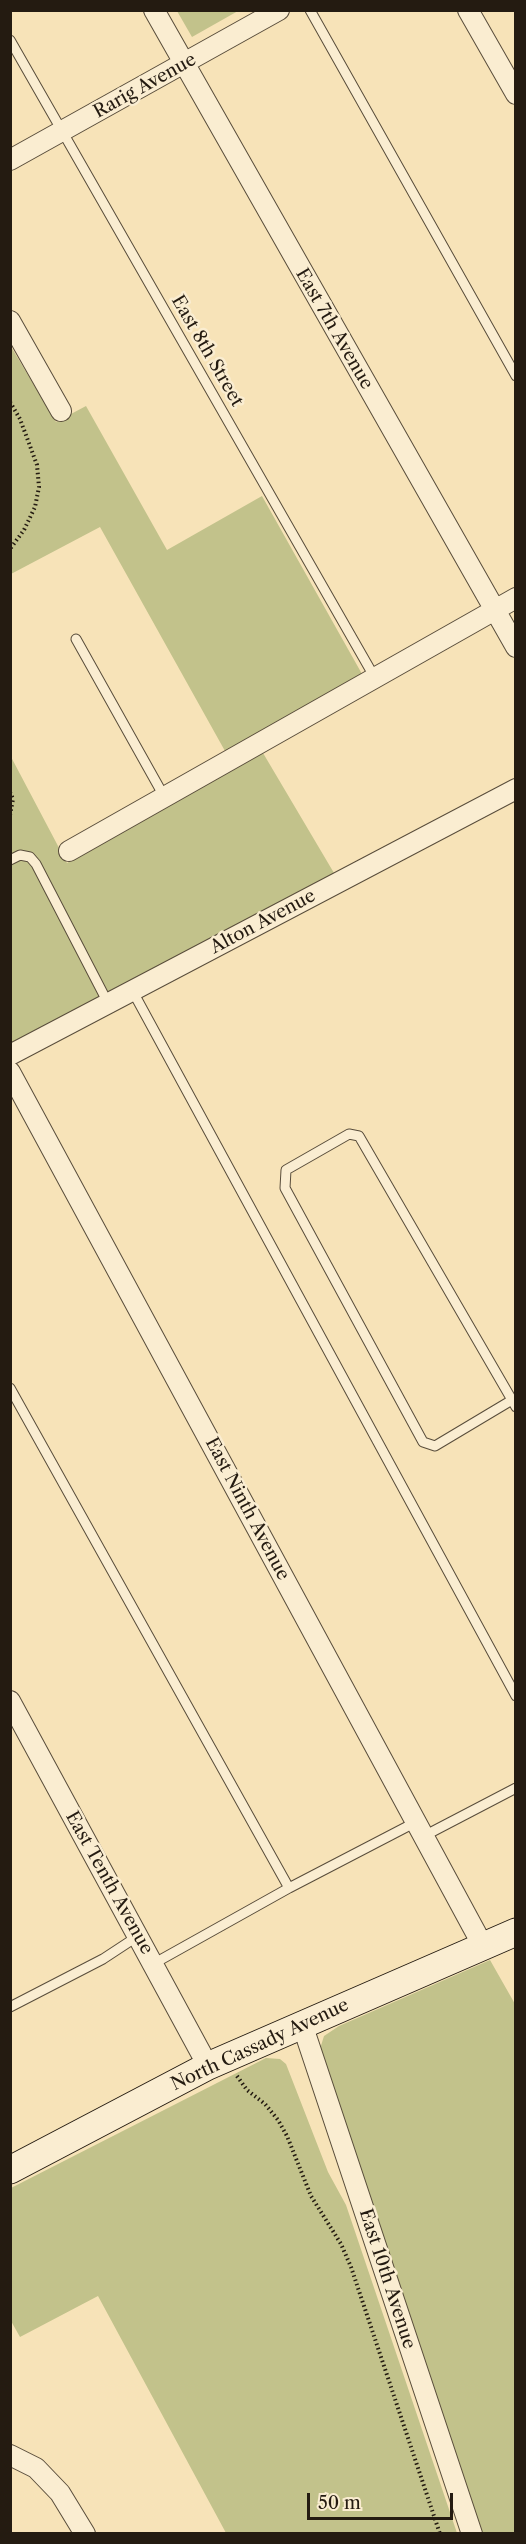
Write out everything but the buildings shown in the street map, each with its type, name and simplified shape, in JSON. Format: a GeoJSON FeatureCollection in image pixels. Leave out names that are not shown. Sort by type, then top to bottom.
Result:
{"type":"FeatureCollection","features":[{"type":"Feature","properties":{"kind":"main road","name":"North Cassady Avenue"},"geometry":{"type":"LineString","coordinates":[[10,2170],[302,2024],[516,1932]]}},
{"type":"Feature","properties":{"kind":"street","name":"East 7th Avenue"},"geometry":{"type":"LineString","coordinates":[[154,10],[516,647]]}},
{"type":"Feature","properties":{"kind":"street","name":"Rarig Avenue"},"geometry":{"type":"LineString","coordinates":[[10,160],[279,10]]}},
{"type":"Feature","properties":{"kind":"street"},"geometry":{"type":"LineString","coordinates":[[468,10],[516,94]]}},
{"type":"Feature","properties":{"kind":"street"},"geometry":{"type":"LineString","coordinates":[[10,321],[61,411]]}},
{"type":"Feature","properties":{"kind":"street"},"geometry":{"type":"LineString","coordinates":[[69,851],[516,598]]}},
{"type":"Feature","properties":{"kind":"street","name":"Alton Avenue"},"geometry":{"type":"LineString","coordinates":[[10,1055],[516,789]]}},
{"type":"Feature","properties":{"kind":"street","name":"East Ninth Avenue"},"geometry":{"type":"LineString","coordinates":[[10,1072],[483,1946]]}},
{"type":"Feature","properties":{"kind":"street","name":"East Tenth Avenue"},"geometry":{"type":"LineString","coordinates":[[10,1701],[153,1964],[220,2066]]}},
{"type":"Feature","properties":{"kind":"street","name":"East 10th Avenue"},"geometry":{"type":"LineString","coordinates":[[302,2024],[472,2534]]}},
{"type":"Feature","properties":{"kind":"street"},"geometry":{"type":"LineString","coordinates":[[10,2455],[36,2468],[60,2493],[85,2534]]}},
{"type":"Feature","properties":{"kind":"lane"},"geometry":{"type":"LineString","coordinates":[[310,10],[516,376]]}},
{"type":"Feature","properties":{"kind":"lane","name":"East 8th Street"},"geometry":{"type":"LineString","coordinates":[[10,40],[375,678]]}},
{"type":"Feature","properties":{"kind":"lane"},"geometry":{"type":"LineString","coordinates":[[76,639],[165,798]]}},
{"type":"Feature","properties":{"kind":"lane"},"geometry":{"type":"LineString","coordinates":[[10,860],[20,855],[30,857],[36,864],[108,1003]]}},
{"type":"Feature","properties":{"kind":"lane"},"geometry":{"type":"LineString","coordinates":[[132,990],[516,1696]]}},
{"type":"Feature","properties":{"kind":"lane"},"geometry":{"type":"LineString","coordinates":[[349,1134],[359,1136],[514,1404],[435,1446],[423,1442],[285,1188],[286,1170],[349,1134]]}},
{"type":"Feature","properties":{"kind":"lane"},"geometry":{"type":"LineString","coordinates":[[10,1388],[289,1888]]}},
{"type":"Feature","properties":{"kind":"lane"},"geometry":{"type":"LineString","coordinates":[[153,1964],[289,1888],[516,1788]]}},
{"type":"Feature","properties":{"kind":"lane"},"geometry":{"type":"LineString","coordinates":[[10,2007],[103,1959],[138,1936]]}},
{"type":"Feature","properties":{"kind":"path"},"geometry":{"type":"LineString","coordinates":[[10,402],[20,419],[37,465],[39,487],[32,515],[10,549]]}},
{"type":"Feature","properties":{"kind":"path"},"geometry":{"type":"LineString","coordinates":[[10,792],[13,799],[10,816]]}},
{"type":"Feature","properties":{"kind":"path"},"geometry":{"type":"LineString","coordinates":[[220,2066],[265,2104],[278,2120],[287,2136],[311,2196],[341,2244],[351,2267],[440,2534]]}},
{"type":"Feature","properties":{"kind":"green space"},"geometry":{"type":"Polygon","coordinates":[[[177,11],[238,11],[192,37],[177,11]]]}},
{"type":"Feature","properties":{"kind":"green space"},"geometry":{"type":"Polygon","coordinates":[[[10,345],[56,422],[86,406],[167,550],[262,496],[362,674],[225,751],[100,527],[11,574],[10,345]]]}},
{"type":"Feature","properties":{"kind":"green space"},"geometry":{"type":"Polygon","coordinates":[[[263,753],[334,873],[11,1043],[10,755],[67,863],[263,753]]]}},
{"type":"Feature","properties":{"kind":"green space"},"geometry":{"type":"Polygon","coordinates":[[[490,1960],[515,2004],[515,2533],[480,2533],[319,2052],[324,2036],[339,2026],[490,1960]]]}},
{"type":"Feature","properties":{"kind":"green space"},"geometry":{"type":"Polygon","coordinates":[[[266,2058],[280,2059],[286,2064],[328,2172],[346,2205],[457,2533],[226,2533],[98,2296],[20,2337],[11,2321],[11,2188],[266,2058]]]}}]}
